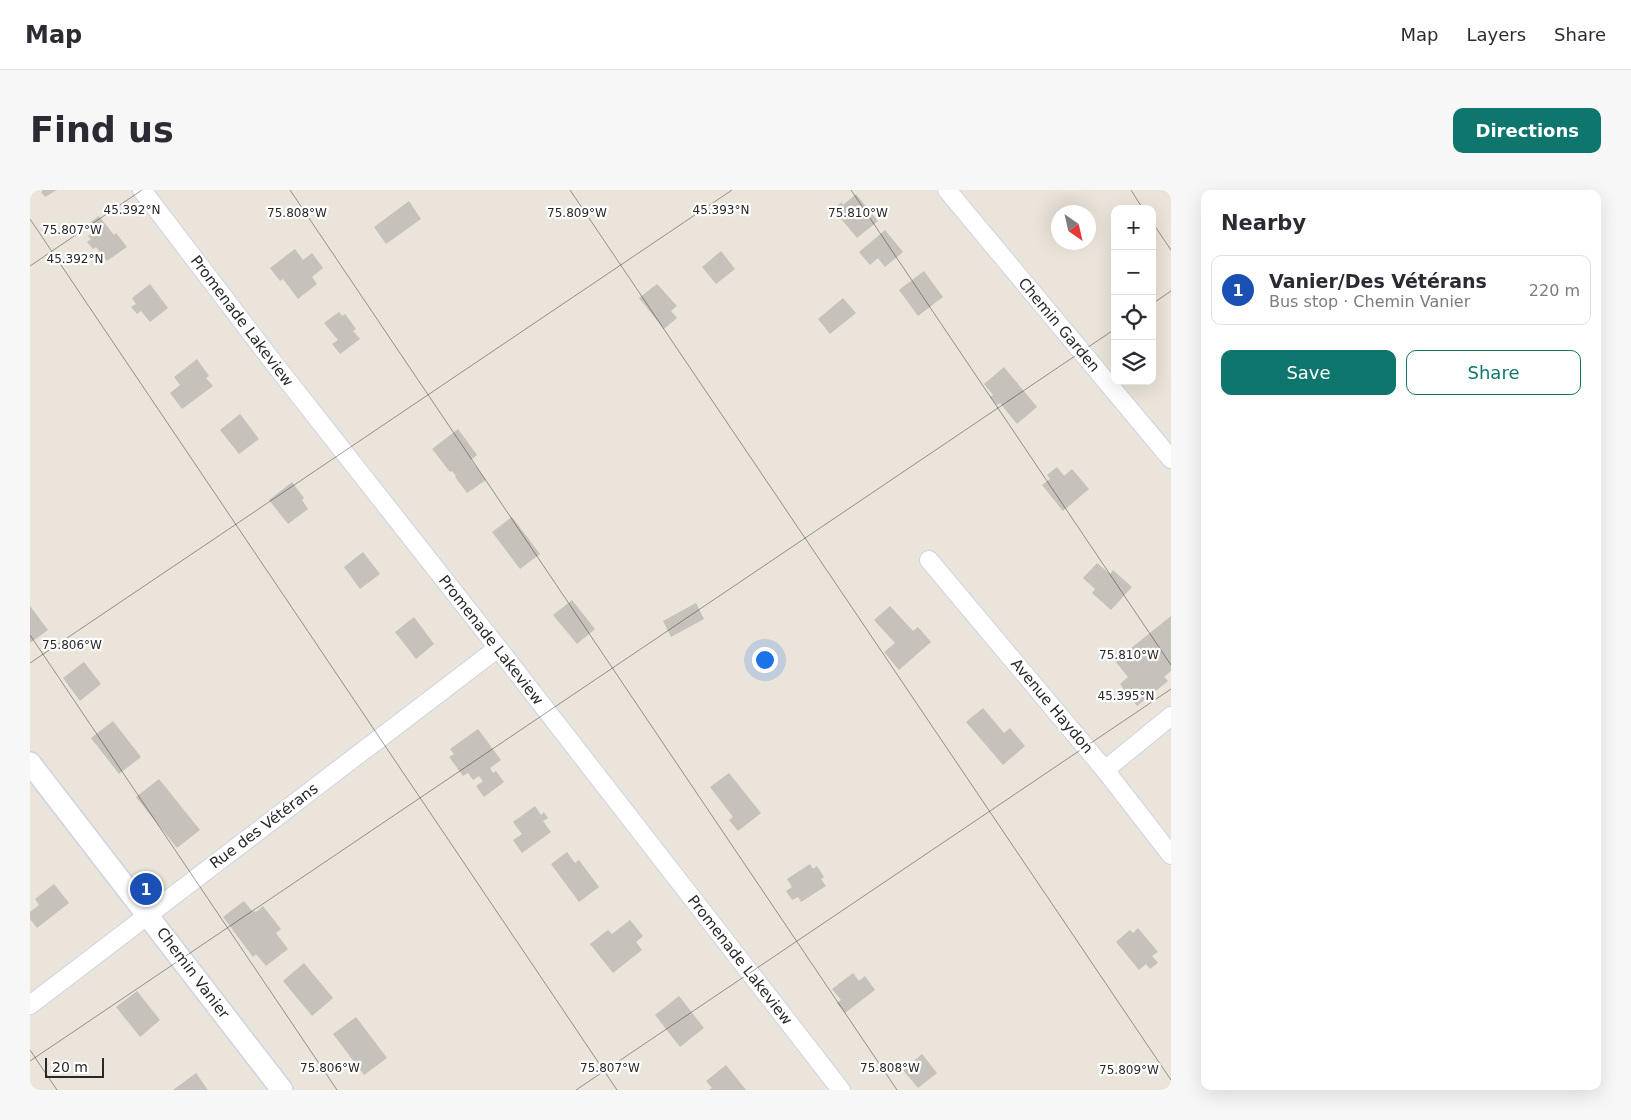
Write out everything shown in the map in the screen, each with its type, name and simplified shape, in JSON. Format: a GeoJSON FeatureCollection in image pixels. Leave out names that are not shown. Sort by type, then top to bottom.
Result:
{"type":"FeatureCollection","features":[{"type":"Feature","properties":{"kind":"street","name":"Promenade Lakeview"},"geometry":{"type":"LineString","coordinates":[[142,190],[279,370],[498,648],[841,1090]]}},
{"type":"Feature","properties":{"kind":"street","name":"Chemin Garden"},"geometry":{"type":"LineString","coordinates":[[947,190],[1171,459]]}},
{"type":"Feature","properties":{"kind":"street","name":"Avenue Haydon"},"geometry":{"type":"LineString","coordinates":[[929,560],[1105,770],[1171,855]]}},
{"type":"Feature","properties":{"kind":"street","name":"Rue des Vétérans"},"geometry":{"type":"LineString","coordinates":[[30,1005],[498,648]]}},
{"type":"Feature","properties":{"kind":"street"},"geometry":{"type":"LineString","coordinates":[[1105,770],[1171,716]]}},
{"type":"Feature","properties":{"kind":"street","name":"Chemin Vanier"},"geometry":{"type":"LineString","coordinates":[[30,763],[282,1090]]}},
{"type":"Feature","properties":{"kind":"building"},"geometry":{"type":"Polygon","coordinates":[[[43,190],[57,190],[45,197],[41,192],[43,190]]]}},
{"type":"Feature","properties":{"kind":"building"},"geometry":{"type":"Polygon","coordinates":[[[856,194],[878,221],[857,238],[833,209],[842,202],[843,205],[856,194]]]}},
{"type":"Feature","properties":{"kind":"building"},"geometry":{"type":"Polygon","coordinates":[[[409,201],[421,219],[386,244],[374,227],[409,201]]]}},
{"type":"Feature","properties":{"kind":"building"},"geometry":{"type":"Polygon","coordinates":[[[99,216],[114,235],[116,233],[127,247],[107,261],[96,247],[93,249],[87,242],[91,239],[88,236],[95,231],[89,223],[99,216]]]}},
{"type":"Feature","properties":{"kind":"building"},"geometry":{"type":"Polygon","coordinates":[[[885,230],[903,252],[885,267],[878,258],[870,265],[859,252],[885,230]]]}},
{"type":"Feature","properties":{"kind":"building"},"geometry":{"type":"Polygon","coordinates":[[[295,249],[303,260],[312,253],[323,268],[312,277],[317,284],[298,299],[283,279],[280,281],[270,268],[295,249]]]}},
{"type":"Feature","properties":{"kind":"building"},"geometry":{"type":"Polygon","coordinates":[[[721,251],[735,269],[716,284],[702,267],[721,251]]]}},
{"type":"Feature","properties":{"kind":"building"},"geometry":{"type":"Polygon","coordinates":[[[924,271],[943,297],[918,316],[899,290],[924,271]]]}},
{"type":"Feature","properties":{"kind":"building"},"geometry":{"type":"Polygon","coordinates":[[[150,284],[168,308],[150,322],[141,311],[137,314],[131,307],[136,304],[132,298],[150,284]]]}},
{"type":"Feature","properties":{"kind":"building"},"geometry":{"type":"Polygon","coordinates":[[[657,284],[677,306],[671,311],[677,318],[664,329],[639,298],[657,284]]]}},
{"type":"Feature","properties":{"kind":"building"},"geometry":{"type":"Polygon","coordinates":[[[843,298],[856,313],[830,334],[818,319],[843,298]]]}},
{"type":"Feature","properties":{"kind":"building"},"geometry":{"type":"Polygon","coordinates":[[[339,312],[342,316],[345,314],[356,329],[353,331],[360,339],[340,354],[332,344],[338,340],[324,323],[339,312]]]}},
{"type":"Feature","properties":{"kind":"building"},"geometry":{"type":"Polygon","coordinates":[[[197,359],[209,376],[206,378],[213,386],[182,409],[170,393],[180,385],[174,377],[197,359]]]}},
{"type":"Feature","properties":{"kind":"building"},"geometry":{"type":"Polygon","coordinates":[[[1004,367],[1037,407],[1017,424],[1000,403],[997,405],[990,397],[993,395],[984,384],[1004,367]]]}},
{"type":"Feature","properties":{"kind":"building"},"geometry":{"type":"Polygon","coordinates":[[[240,414],[259,439],[239,454],[220,430],[240,414]]]}},
{"type":"Feature","properties":{"kind":"building"},"geometry":{"type":"Polygon","coordinates":[[[458,429],[477,455],[471,460],[486,480],[467,493],[456,476],[452,471],[450,472],[432,449],[458,429]]]}},
{"type":"Feature","properties":{"kind":"building"},"geometry":{"type":"Polygon","coordinates":[[[1057,467],[1064,476],[1072,469],[1089,489],[1063,511],[1042,485],[1050,479],[1047,475],[1057,467]]]}},
{"type":"Feature","properties":{"kind":"building"},"geometry":{"type":"Polygon","coordinates":[[[292,482],[304,498],[302,500],[308,509],[288,524],[269,500],[292,482]]]}},
{"type":"Feature","properties":{"kind":"building"},"geometry":{"type":"Polygon","coordinates":[[[512,517],[540,554],[520,569],[492,532],[512,517]]]}},
{"type":"Feature","properties":{"kind":"building"},"geometry":{"type":"Polygon","coordinates":[[[363,552],[380,574],[360,589],[344,567],[363,552]]]}},
{"type":"Feature","properties":{"kind":"building"},"geometry":{"type":"Polygon","coordinates":[[[1097,563],[1110,574],[1113,570],[1132,587],[1111,610],[1092,593],[1095,589],[1083,578],[1097,563]]]}},
{"type":"Feature","properties":{"kind":"building"},"geometry":{"type":"Polygon","coordinates":[[[572,600],[595,629],[577,644],[553,615],[572,600]]]}},
{"type":"Feature","properties":{"kind":"building"},"geometry":{"type":"Polygon","coordinates":[[[696,603],[704,619],[671,637],[663,621],[696,603]]]}},
{"type":"Feature","properties":{"kind":"building"},"geometry":{"type":"Polygon","coordinates":[[[30,606],[48,630],[30,643],[30,606]]]}},
{"type":"Feature","properties":{"kind":"building"},"geometry":{"type":"Polygon","coordinates":[[[890,606],[913,631],[918,627],[931,642],[899,670],[884,652],[895,643],[874,620],[890,606]]]}},
{"type":"Feature","properties":{"kind":"building"},"geometry":{"type":"Polygon","coordinates":[[[1171,616],[1171,671],[1164,677],[1168,681],[1137,706],[1120,684],[1128,677],[1115,661],[1171,616]]]}},
{"type":"Feature","properties":{"kind":"building"},"geometry":{"type":"Polygon","coordinates":[[[414,617],[434,644],[416,659],[395,632],[414,617]]]}},
{"type":"Feature","properties":{"kind":"building"},"geometry":{"type":"Polygon","coordinates":[[[84,662],[101,684],[80,701],[63,678],[84,662]]]}},
{"type":"Feature","properties":{"kind":"building"},"geometry":{"type":"Polygon","coordinates":[[[983,708],[1004,733],[1010,728],[1025,746],[1003,765],[966,722],[983,708]]]}},
{"type":"Feature","properties":{"kind":"building"},"geometry":{"type":"Polygon","coordinates":[[[113,721],[141,757],[119,774],[91,738],[113,721]]]}},
{"type":"Feature","properties":{"kind":"building"},"geometry":{"type":"Polygon","coordinates":[[[478,729],[501,760],[490,768],[493,773],[496,771],[504,782],[484,797],[476,786],[483,781],[479,776],[473,780],[468,773],[463,776],[449,757],[454,754],[450,749],[478,729]]]}},
{"type":"Feature","properties":{"kind":"building"},"geometry":{"type":"Polygon","coordinates":[[[729,773],[761,813],[738,831],[729,820],[733,817],[710,787],[729,773]]]}},
{"type":"Feature","properties":{"kind":"building"},"geometry":{"type":"Polygon","coordinates":[[[159,779],[200,830],[177,848],[136,797],[159,779]]]}},
{"type":"Feature","properties":{"kind":"building"},"geometry":{"type":"Polygon","coordinates":[[[535,806],[541,815],[544,812],[548,818],[543,821],[551,832],[522,853],[513,840],[522,834],[513,822],[535,806]]]}},
{"type":"Feature","properties":{"kind":"building"},"geometry":{"type":"Polygon","coordinates":[[[567,852],[575,863],[579,860],[599,887],[579,902],[551,864],[567,852]]]}},
{"type":"Feature","properties":{"kind":"building"},"geometry":{"type":"Polygon","coordinates":[[[810,864],[813,869],[817,866],[824,877],[821,879],[826,886],[801,902],[798,897],[792,900],[786,891],[792,887],[787,879],[810,864]]]}},
{"type":"Feature","properties":{"kind":"building"},"geometry":{"type":"Polygon","coordinates":[[[54,884],[69,903],[37,928],[30,919],[30,912],[39,905],[35,899],[54,884]]]}},
{"type":"Feature","properties":{"kind":"building"},"geometry":{"type":"Polygon","coordinates":[[[244,901],[253,912],[256,912],[263,906],[281,929],[276,933],[288,949],[266,966],[256,954],[253,957],[223,917],[244,901]]]}},
{"type":"Feature","properties":{"kind":"building"},"geometry":{"type":"Polygon","coordinates":[[[630,920],[643,936],[636,942],[642,950],[613,973],[590,944],[608,930],[612,934],[630,920]]]}},
{"type":"Feature","properties":{"kind":"building"},"geometry":{"type":"Polygon","coordinates":[[[1138,928],[1158,952],[1152,956],[1158,963],[1150,969],[1146,964],[1139,970],[1116,942],[1130,930],[1133,933],[1138,928]]]}},
{"type":"Feature","properties":{"kind":"building"},"geometry":{"type":"Polygon","coordinates":[[[304,963],[333,998],[312,1016],[283,981],[304,963]]]}},
{"type":"Feature","properties":{"kind":"building"},"geometry":{"type":"Polygon","coordinates":[[[853,973],[859,981],[865,976],[875,990],[845,1013],[837,1003],[841,1000],[832,989],[853,973]]]}},
{"type":"Feature","properties":{"kind":"building"},"geometry":{"type":"Polygon","coordinates":[[[137,991],[160,1020],[140,1037],[116,1007],[137,991]]]}},
{"type":"Feature","properties":{"kind":"building"},"geometry":{"type":"Polygon","coordinates":[[[679,996],[704,1028],[680,1047],[655,1015],[679,996]]]}},
{"type":"Feature","properties":{"kind":"building"},"geometry":{"type":"Polygon","coordinates":[[[356,1017],[387,1058],[364,1075],[333,1034],[356,1017]]]}},
{"type":"Feature","properties":{"kind":"building"},"geometry":{"type":"Polygon","coordinates":[[[922,1054],[937,1073],[918,1088],[903,1070],[922,1054]]]}},
{"type":"Feature","properties":{"kind":"building"},"geometry":{"type":"Polygon","coordinates":[[[726,1065],[746,1090],[709,1090],[712,1088],[706,1081],[726,1065]]]}},
{"type":"Feature","properties":{"kind":"building"},"geometry":{"type":"Polygon","coordinates":[[[196,1073],[208,1090],[173,1090],[196,1073]]]}},
{"type":"Feature","properties":{"kind":"place","name":"Vanier/Des Vétérans"},"geometry":{"type":"Point","coordinates":[146,889]}}]}
